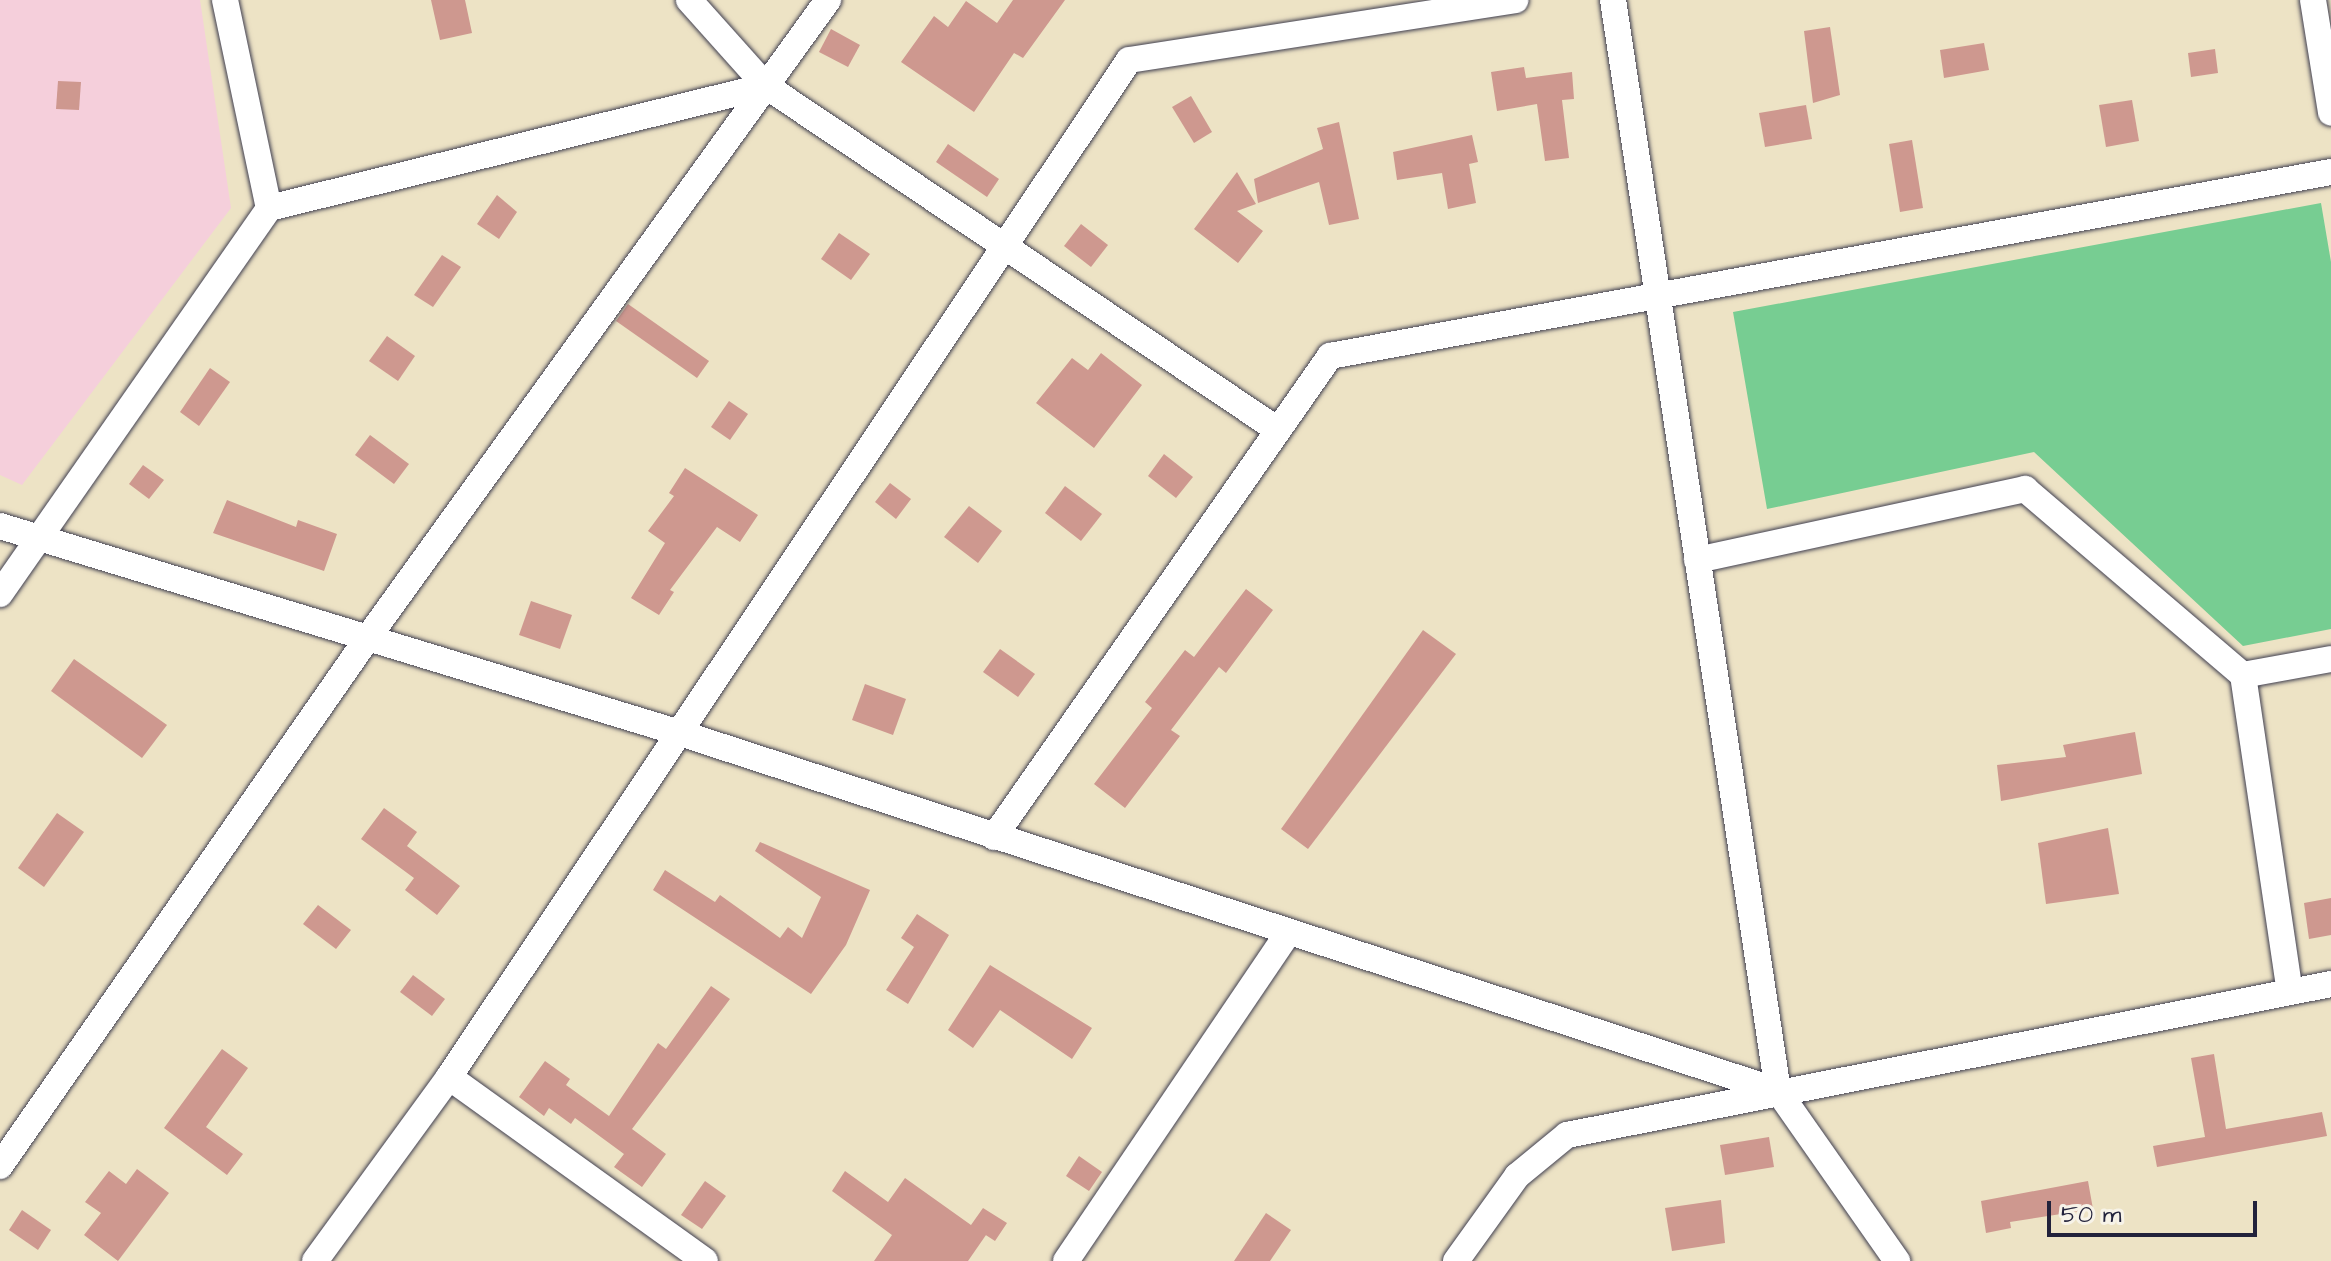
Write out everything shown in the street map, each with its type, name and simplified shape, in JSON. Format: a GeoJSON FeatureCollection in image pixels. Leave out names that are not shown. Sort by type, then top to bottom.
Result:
{"type":"FeatureCollection","features":[{"type":"Feature","properties":{"kind":"street"},"geometry":{"type":"LineString","coordinates":[[225,0],[269,208]]}},
{"type":"Feature","properties":{"kind":"street"},"geometry":{"type":"LineString","coordinates":[[689,0],[766,86],[1278,430]]}},
{"type":"Feature","properties":{"kind":"street"},"geometry":{"type":"LineString","coordinates":[[0,1166],[367,639],[828,0]]}},
{"type":"Feature","properties":{"kind":"street"},"geometry":{"type":"LineString","coordinates":[[315,1261],[449,1077],[1129,60],[1515,0]]}},
{"type":"Feature","properties":{"kind":"street"},"geometry":{"type":"LineString","coordinates":[[1613,0],[1778,1091],[1897,1261]]}},
{"type":"Feature","properties":{"kind":"street"},"geometry":{"type":"LineString","coordinates":[[2313,0],[2331,113]]}},
{"type":"Feature","properties":{"kind":"street"},"geometry":{"type":"LineString","coordinates":[[0,594],[269,208],[766,86]]}},
{"type":"Feature","properties":{"kind":"street"},"geometry":{"type":"LineString","coordinates":[[994,837],[1330,356],[2331,172]]}},
{"type":"Feature","properties":{"kind":"street"},"geometry":{"type":"LineString","coordinates":[[1697,560],[2025,489],[2243,675],[2290,992]]}},
{"type":"Feature","properties":{"kind":"street"},"geometry":{"type":"LineString","coordinates":[[0,526],[680,733],[1287,934],[1778,1091]]}},
{"type":"Feature","properties":{"kind":"street"},"geometry":{"type":"LineString","coordinates":[[2243,675],[2331,659]]}},
{"type":"Feature","properties":{"kind":"street"},"geometry":{"type":"LineString","coordinates":[[1066,1261],[1287,934]]}},
{"type":"Feature","properties":{"kind":"street"},"geometry":{"type":"LineString","coordinates":[[1456,1261],[1517,1176],[1567,1135],[2331,984]]}},
{"type":"Feature","properties":{"kind":"street"},"geometry":{"type":"LineString","coordinates":[[449,1077],[693,1258]]}},
{"type":"Feature","properties":{"kind":"shaded area"},"geometry":{"type":"Polygon","coordinates":[[[0,0],[200,0],[231,208],[22,485],[0,475],[0,0]]]}},
{"type":"Feature","properties":{"kind":"green space"},"geometry":{"type":"Polygon","coordinates":[[[2321,203],[2331,262],[2331,629],[2243,646],[2034,452],[1767,509],[1733,312],[2321,203]]]}},
{"type":"Feature","properties":{"kind":"building"},"geometry":{"type":"Polygon","coordinates":[[[431,0],[465,0],[472,33],[440,40],[431,0]]]}},
{"type":"Feature","properties":{"kind":"building"},"geometry":{"type":"Polygon","coordinates":[[[1013,0],[1065,0],[1023,58],[1014,53],[974,112],[901,62],[934,16],[948,27],[966,1],[997,23],[1013,0]]]}},
{"type":"Feature","properties":{"kind":"building"},"geometry":{"type":"Polygon","coordinates":[[[1830,27],[1840,95],[1813,103],[1804,31],[1830,27]]]}},
{"type":"Feature","properties":{"kind":"building"},"geometry":{"type":"Polygon","coordinates":[[[831,29],[860,45],[848,67],[819,52],[831,29]]]}},
{"type":"Feature","properties":{"kind":"building"},"geometry":{"type":"Polygon","coordinates":[[[1984,43],[1989,70],[1944,78],[1940,50],[1984,43]]]}},
{"type":"Feature","properties":{"kind":"building"},"geometry":{"type":"Polygon","coordinates":[[[2215,49],[2218,73],[2191,77],[2188,53],[2215,49]]]}},
{"type":"Feature","properties":{"kind":"building"},"geometry":{"type":"Polygon","coordinates":[[[1524,67],[1526,78],[1572,72],[1574,99],[1562,100],[1569,158],[1545,161],[1537,104],[1497,111],[1491,72],[1524,67]]]}},
{"type":"Feature","properties":{"kind":"building"},"geometry":{"type":"Polygon","coordinates":[[[58,81],[81,82],[79,110],[56,109],[58,81]]]}},
{"type":"Feature","properties":{"kind":"building"},"geometry":{"type":"Polygon","coordinates":[[[1191,96],[1212,132],[1194,143],[1172,107],[1191,96]]]}},
{"type":"Feature","properties":{"kind":"building"},"geometry":{"type":"Polygon","coordinates":[[[2132,100],[2139,141],[2106,147],[2099,105],[2132,100]]]}},
{"type":"Feature","properties":{"kind":"building"},"geometry":{"type":"Polygon","coordinates":[[[1806,105],[1812,139],[1765,147],[1759,113],[1806,105]]]}},
{"type":"Feature","properties":{"kind":"building"},"geometry":{"type":"Polygon","coordinates":[[[1339,122],[1359,219],[1329,225],[1319,182],[1258,203],[1254,179],[1323,149],[1317,128],[1339,122]]]}},
{"type":"Feature","properties":{"kind":"building"},"geometry":{"type":"Polygon","coordinates":[[[1472,135],[1478,162],[1469,164],[1476,203],[1448,209],[1442,173],[1397,180],[1393,152],[1472,135]]]}},
{"type":"Feature","properties":{"kind":"building"},"geometry":{"type":"Polygon","coordinates":[[[1912,140],[1923,208],[1900,212],[1889,144],[1912,140]]]}},
{"type":"Feature","properties":{"kind":"building"},"geometry":{"type":"Polygon","coordinates":[[[948,144],[999,179],[987,197],[936,162],[948,144]]]}},
{"type":"Feature","properties":{"kind":"building"},"geometry":{"type":"Polygon","coordinates":[[[1237,172],[1256,204],[1237,211],[1263,231],[1238,263],[1194,229],[1237,172]]]}},
{"type":"Feature","properties":{"kind":"building"},"geometry":{"type":"Polygon","coordinates":[[[497,195],[517,212],[499,239],[477,224],[497,195]]]}},
{"type":"Feature","properties":{"kind":"building"},"geometry":{"type":"Polygon","coordinates":[[[1081,224],[1108,245],[1091,267],[1064,246],[1081,224]]]}},
{"type":"Feature","properties":{"kind":"building"},"geometry":{"type":"Polygon","coordinates":[[[839,233],[870,254],[851,280],[821,259],[839,233]]]}},
{"type":"Feature","properties":{"kind":"building"},"geometry":{"type":"Polygon","coordinates":[[[442,255],[461,267],[433,307],[414,295],[442,255]]]}},
{"type":"Feature","properties":{"kind":"building"},"geometry":{"type":"Polygon","coordinates":[[[628,304],[709,361],[697,378],[616,321],[628,304]]]}},
{"type":"Feature","properties":{"kind":"building"},"geometry":{"type":"Polygon","coordinates":[[[387,336],[415,356],[398,381],[369,361],[387,336]]]}},
{"type":"Feature","properties":{"kind":"building"},"geometry":{"type":"Polygon","coordinates":[[[1101,353],[1142,385],[1094,448],[1036,403],[1072,358],[1088,370],[1101,353]]]}},
{"type":"Feature","properties":{"kind":"building"},"geometry":{"type":"Polygon","coordinates":[[[210,368],[230,382],[199,426],[180,412],[210,368]]]}},
{"type":"Feature","properties":{"kind":"building"},"geometry":{"type":"Polygon","coordinates":[[[729,401],[748,414],[730,440],[711,427],[729,401]]]}},
{"type":"Feature","properties":{"kind":"building"},"geometry":{"type":"Polygon","coordinates":[[[370,435],[409,464],[394,484],[355,455],[370,435]]]}},
{"type":"Feature","properties":{"kind":"building"},"geometry":{"type":"Polygon","coordinates":[[[1164,454],[1193,477],[1176,498],[1148,476],[1164,454]]]}},
{"type":"Feature","properties":{"kind":"building"},"geometry":{"type":"Polygon","coordinates":[[[143,465],[164,480],[149,499],[129,484],[143,465]]]}},
{"type":"Feature","properties":{"kind":"building"},"geometry":{"type":"Polygon","coordinates":[[[685,468],[758,515],[740,542],[717,527],[670,590],[674,592],[659,615],[631,598],[665,543],[648,531],[674,496],[669,493],[685,468]]]}},
{"type":"Feature","properties":{"kind":"building"},"geometry":{"type":"Polygon","coordinates":[[[890,483],[911,499],[896,519],[875,502],[890,483]]]}},
{"type":"Feature","properties":{"kind":"building"},"geometry":{"type":"Polygon","coordinates":[[[1065,486],[1102,514],[1081,541],[1045,513],[1065,486]]]}},
{"type":"Feature","properties":{"kind":"building"},"geometry":{"type":"Polygon","coordinates":[[[227,500],[296,527],[298,520],[337,534],[324,571],[213,533],[227,500]]]}},
{"type":"Feature","properties":{"kind":"building"},"geometry":{"type":"Polygon","coordinates":[[[969,506],[1002,531],[978,563],[944,537],[969,506]]]}},
{"type":"Feature","properties":{"kind":"building"},"geometry":{"type":"Polygon","coordinates":[[[1246,589],[1273,610],[1226,673],[1219,667],[1171,730],[1180,736],[1125,808],[1094,784],[1152,708],[1145,702],[1185,650],[1194,657],[1246,589]]]}},
{"type":"Feature","properties":{"kind":"building"},"geometry":{"type":"Polygon","coordinates":[[[531,601],[572,615],[560,649],[519,635],[531,601]]]}},
{"type":"Feature","properties":{"kind":"building"},"geometry":{"type":"Polygon","coordinates":[[[1423,630],[1456,654],[1308,849],[1281,829],[1423,630]]]}},
{"type":"Feature","properties":{"kind":"building"},"geometry":{"type":"Polygon","coordinates":[[[1000,649],[1035,674],[1018,697],[983,672],[1000,649]]]}},
{"type":"Feature","properties":{"kind":"building"},"geometry":{"type":"Polygon","coordinates":[[[74,659],[167,725],[142,758],[51,691],[74,659]]]}},
{"type":"Feature","properties":{"kind":"building"},"geometry":{"type":"Polygon","coordinates":[[[865,684],[906,699],[893,735],[852,720],[865,684]]]}},
{"type":"Feature","properties":{"kind":"building"},"geometry":{"type":"Polygon","coordinates":[[[2135,732],[2142,774],[2001,801],[1997,765],[2066,757],[2063,745],[2135,732]]]}},
{"type":"Feature","properties":{"kind":"building"},"geometry":{"type":"Polygon","coordinates":[[[384,808],[417,832],[407,846],[460,886],[437,915],[405,890],[414,878],[361,839],[384,808]]]}},
{"type":"Feature","properties":{"kind":"building"},"geometry":{"type":"Polygon","coordinates":[[[57,813],[84,832],[44,887],[18,868],[57,813]]]}},
{"type":"Feature","properties":{"kind":"building"},"geometry":{"type":"Polygon","coordinates":[[[2108,828],[2119,894],[2046,904],[2038,843],[2108,828]]]}},
{"type":"Feature","properties":{"kind":"building"},"geometry":{"type":"Polygon","coordinates":[[[760,842],[870,890],[846,945],[811,994],[653,890],[665,870],[715,902],[720,895],[780,938],[788,927],[802,938],[821,897],[755,851],[760,842]]]}},
{"type":"Feature","properties":{"kind":"building"},"geometry":{"type":"Polygon","coordinates":[[[2331,898],[2331,935],[2309,939],[2304,903],[2331,898]]]}},
{"type":"Feature","properties":{"kind":"building"},"geometry":{"type":"Polygon","coordinates":[[[318,905],[351,930],[336,949],[303,924],[318,905]]]}},
{"type":"Feature","properties":{"kind":"building"},"geometry":{"type":"Polygon","coordinates":[[[917,914],[949,935],[908,1004],[886,990],[914,947],[901,938],[917,914]]]}},
{"type":"Feature","properties":{"kind":"building"},"geometry":{"type":"Polygon","coordinates":[[[990,965],[1092,1028],[1072,1059],[1000,1010],[973,1048],[948,1030],[990,965]]]}},
{"type":"Feature","properties":{"kind":"building"},"geometry":{"type":"Polygon","coordinates":[[[413,975],[445,999],[432,1016],[400,992],[413,975]]]}},
{"type":"Feature","properties":{"kind":"building"},"geometry":{"type":"Polygon","coordinates":[[[711,986],[730,999],[632,1129],[666,1154],[642,1187],[614,1167],[624,1154],[575,1118],[571,1124],[549,1108],[544,1116],[519,1097],[545,1061],[570,1079],[566,1085],[609,1116],[658,1043],[666,1049],[711,986]]]}},
{"type":"Feature","properties":{"kind":"building"},"geometry":{"type":"Polygon","coordinates":[[[222,1049],[248,1068],[206,1127],[243,1154],[227,1175],[164,1128],[222,1049]]]}},
{"type":"Feature","properties":{"kind":"building"},"geometry":{"type":"Polygon","coordinates":[[[2214,1054],[2226,1129],[2322,1112],[2327,1136],[2157,1167],[2153,1146],[2205,1137],[2191,1058],[2214,1054]]]}},
{"type":"Feature","properties":{"kind":"building"},"geometry":{"type":"Polygon","coordinates":[[[1769,1137],[1774,1167],[1725,1175],[1720,1145],[1769,1137]]]}},
{"type":"Feature","properties":{"kind":"building"},"geometry":{"type":"Polygon","coordinates":[[[1079,1156],[1102,1172],[1089,1191],[1066,1176],[1079,1156]]]}},
{"type":"Feature","properties":{"kind":"building"},"geometry":{"type":"Polygon","coordinates":[[[137,1169],[169,1193],[118,1261],[84,1235],[101,1213],[85,1202],[109,1171],[126,1184],[137,1169]]]}},
{"type":"Feature","properties":{"kind":"building"},"geometry":{"type":"Polygon","coordinates":[[[845,1171],[888,1202],[905,1178],[971,1225],[983,1208],[1007,1223],[995,1241],[986,1235],[968,1261],[874,1261],[892,1235],[832,1191],[845,1171]]]}},
{"type":"Feature","properties":{"kind":"building"},"geometry":{"type":"Polygon","coordinates":[[[705,1181],[726,1196],[702,1229],[681,1215],[705,1181]]]}},
{"type":"Feature","properties":{"kind":"building"},"geometry":{"type":"Polygon","coordinates":[[[2088,1181],[2093,1209],[2010,1222],[2011,1228],[1986,1233],[1981,1201],[2088,1181]]]}},
{"type":"Feature","properties":{"kind":"building"},"geometry":{"type":"Polygon","coordinates":[[[1721,1200],[1725,1243],[1672,1251],[1665,1208],[1721,1200]]]}},
{"type":"Feature","properties":{"kind":"building"},"geometry":{"type":"Polygon","coordinates":[[[22,1210],[51,1230],[38,1250],[9,1230],[22,1210]]]}},
{"type":"Feature","properties":{"kind":"building"},"geometry":{"type":"Polygon","coordinates":[[[1266,1213],[1291,1230],[1270,1261],[1234,1261],[1266,1213]]]}}]}
